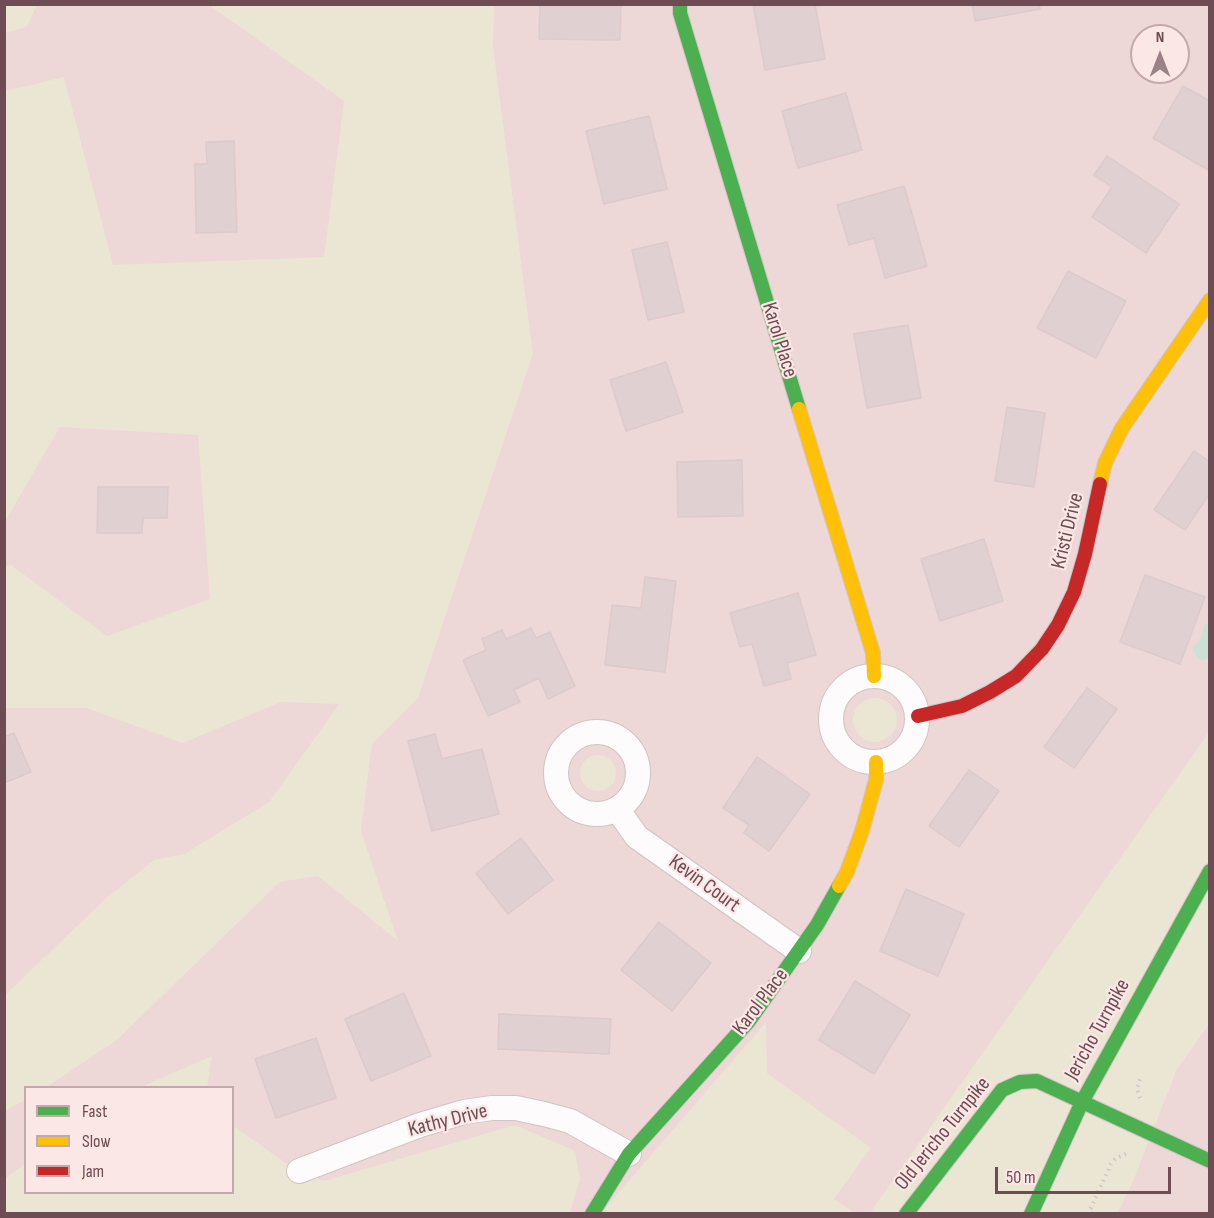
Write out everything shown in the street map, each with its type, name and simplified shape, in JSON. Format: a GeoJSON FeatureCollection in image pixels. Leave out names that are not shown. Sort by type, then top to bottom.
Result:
{"type":"FeatureCollection","features":[{"type":"Feature","properties":{"kind":"street","name":"Karol Place"},"geometry":{"type":"LineString","coordinates":[[680,4],[680,13],[873,652],[874,676]]}},
{"type":"Feature","properties":{"kind":"street","name":"Kristi Drive"},"geometry":{"type":"LineString","coordinates":[[918,716],[962,706],[990,692],[1016,676],[1042,650],[1074,592],[1109,454],[1140,400],[1209,300]]}},
{"type":"Feature","properties":{"kind":"street"},"geometry":{"type":"LineString","coordinates":[[874,676],[887,677],[899,683],[909,692],[918,716],[911,742],[901,753],[876,762],[861,760],[848,753],[838,743],[832,729],[831,715],[834,702],[850,683],[874,676]]}},
{"type":"Feature","properties":{"kind":"street","name":"Karol Place"},"geometry":{"type":"LineString","coordinates":[[592,1214],[629,1154],[749,1021],[817,925],[848,872],[876,780],[876,762]]}},
{"type":"Feature","properties":{"kind":"street","name":"Kevin Court"},"geometry":{"type":"LineString","coordinates":[[617,809],[638,837],[799,951]]}},
{"type":"Feature","properties":{"kind":"street","name":"Jericho Turnpike"},"geometry":{"type":"LineString","coordinates":[[1031,1214],[1082,1102],[1209,871]]}},
{"type":"Feature","properties":{"kind":"street","name":"Old Jericho Turnpike"},"geometry":{"type":"LineString","coordinates":[[906,1214],[1002,1090],[1020,1082],[1037,1081],[1209,1161]]}},
{"type":"Feature","properties":{"kind":"street","name":"Kathy Drive"},"geometry":{"type":"LineString","coordinates":[[299,1171],[420,1125],[464,1112],[492,1108],[516,1108],[570,1121],[629,1154]]}},
{"type":"Feature","properties":{"kind":"path"},"geometry":{"type":"LineString","coordinates":[[1088,1214],[1111,1164],[1126,1153],[1132,1153]]}},
{"type":"Feature","properties":{"kind":"shaded area"},"geometry":{"type":"Polygon","coordinates":[[[5,4],[37,5],[27,27],[5,33],[5,4]]]}},
{"type":"Feature","properties":{"kind":"shaded area"},"geometry":{"type":"Polygon","coordinates":[[[5,5],[1209,5],[1209,872],[1177,1069],[1209,1024],[1209,1213],[570,1213],[574,1199],[324,1181],[302,1174],[234,1143],[234,1086],[24,1086],[24,1165],[5,1179],[5,5]]]}},
{"type":"Feature","properties":{"kind":"shaded area"},"geometry":{"type":"Polygon","coordinates":[[[209,5],[494,5],[493,46],[533,354],[418,698],[372,744],[361,831],[398,941],[318,876],[280,882],[117,1040],[48,1086],[24,1086],[24,1101],[5,1111],[5,995],[106,898],[154,860],[184,854],[269,802],[339,704],[281,702],[183,743],[86,708],[5,708],[5,566],[11,565],[107,636],[210,599],[198,435],[60,427],[5,522],[5,91],[64,77],[113,265],[324,257],[344,101],[209,5]]]}},
{"type":"Feature","properties":{"kind":"shaded area"},"geometry":{"type":"Polygon","coordinates":[[[1209,623],[1209,657],[1201,660],[1195,655],[1193,647],[1201,639],[1204,625],[1209,623]]]}},
{"type":"Feature","properties":{"kind":"shaded area"},"geometry":{"type":"Polygon","coordinates":[[[875,698],[891,704],[897,720],[891,736],[875,742],[859,736],[853,720],[859,704],[875,698]]]}},
{"type":"Feature","properties":{"kind":"shaded area"},"geometry":{"type":"Polygon","coordinates":[[[1209,732],[1209,1024],[1177,1069],[1134,1179],[1118,1213],[869,1214],[1209,732]]]}},
{"type":"Feature","properties":{"kind":"shaded area"},"geometry":{"type":"Polygon","coordinates":[[[598,755],[611,760],[616,773],[611,786],[598,791],[585,786],[580,773],[585,760],[598,755]]]}},
{"type":"Feature","properties":{"kind":"shaded area"},"geometry":{"type":"Polygon","coordinates":[[[766,1022],[767,1073],[871,1148],[834,1199],[855,1213],[605,1214],[606,1207],[766,1022]]]}},
{"type":"Feature","properties":{"kind":"shaded area"},"geometry":{"type":"Polygon","coordinates":[[[212,1056],[207,1086],[143,1086],[212,1056]]]}},
{"type":"Feature","properties":{"kind":"shaded area"},"geometry":{"type":"Polygon","coordinates":[[[515,1125],[575,1151],[580,1179],[570,1213],[5,1214],[4,1179],[24,1165],[24,1194],[234,1194],[234,1127],[302,1174],[324,1181],[515,1125]]]}},
{"type":"Feature","properties":{"kind":"building"},"geometry":{"type":"Polygon","coordinates":[[[540,4],[621,4],[620,40],[539,39],[540,4]]]}},
{"type":"Feature","properties":{"kind":"building"},"geometry":{"type":"Polygon","coordinates":[[[753,4],[815,4],[825,59],[765,70],[753,4]]]}},
{"type":"Feature","properties":{"kind":"building"},"geometry":{"type":"Polygon","coordinates":[[[972,4],[1039,4],[1040,9],[975,21],[972,4]]]}},
{"type":"Feature","properties":{"kind":"building"},"geometry":{"type":"Polygon","coordinates":[[[1183,86],[1210,101],[1210,171],[1153,138],[1183,86]]]}},
{"type":"Feature","properties":{"kind":"building"},"geometry":{"type":"Polygon","coordinates":[[[846,93],[862,150],[798,168],[782,111],[846,93]]]}},
{"type":"Feature","properties":{"kind":"building"},"geometry":{"type":"Polygon","coordinates":[[[649,116],[667,189],[604,204],[586,131],[649,116]]]}},
{"type":"Feature","properties":{"kind":"building"},"geometry":{"type":"Polygon","coordinates":[[[234,141],[237,232],[196,233],[195,164],[207,164],[206,142],[234,141]]]}},
{"type":"Feature","properties":{"kind":"building"},"geometry":{"type":"Polygon","coordinates":[[[1107,156],[1179,204],[1146,253],[1092,217],[1112,187],[1094,175],[1107,156]]]}},
{"type":"Feature","properties":{"kind":"building"},"geometry":{"type":"Polygon","coordinates":[[[904,186],[927,266],[885,278],[874,238],[849,245],[837,205],[904,186]]]}},
{"type":"Feature","properties":{"kind":"building"},"geometry":{"type":"Polygon","coordinates":[[[667,242],[684,312],[648,320],[632,250],[667,242]]]}},
{"type":"Feature","properties":{"kind":"building"},"geometry":{"type":"Polygon","coordinates":[[[1068,271],[1126,301],[1096,358],[1037,328],[1068,271]]]}},
{"type":"Feature","properties":{"kind":"building"},"geometry":{"type":"Polygon","coordinates":[[[908,325],[921,398],[867,408],[854,334],[908,325]]]}},
{"type":"Feature","properties":{"kind":"building"},"geometry":{"type":"Polygon","coordinates":[[[666,362],[683,412],[626,431],[610,380],[666,362]]]}},
{"type":"Feature","properties":{"kind":"building"},"geometry":{"type":"Polygon","coordinates":[[[1007,407],[1045,413],[1034,487],[995,481],[1007,407]]]}},
{"type":"Feature","properties":{"kind":"building"},"geometry":{"type":"Polygon","coordinates":[[[1194,451],[1210,462],[1210,493],[1185,530],[1154,510],[1194,451]]]}},
{"type":"Feature","properties":{"kind":"building"},"geometry":{"type":"Polygon","coordinates":[[[742,460],[743,516],[678,517],[677,462],[742,460]]]}},
{"type":"Feature","properties":{"kind":"building"},"geometry":{"type":"Polygon","coordinates":[[[98,487],[168,487],[167,518],[143,518],[142,533],[97,533],[98,487]]]}},
{"type":"Feature","properties":{"kind":"building"},"geometry":{"type":"Polygon","coordinates":[[[984,539],[1003,601],[940,621],[921,559],[984,539]]]}},
{"type":"Feature","properties":{"kind":"building"},"geometry":{"type":"Polygon","coordinates":[[[1145,575],[1205,597],[1180,664],[1120,642],[1145,575]]]}},
{"type":"Feature","properties":{"kind":"building"},"geometry":{"type":"Polygon","coordinates":[[[645,577],[676,581],[665,672],[605,665],[612,605],[641,608],[645,577]]]}},
{"type":"Feature","properties":{"kind":"building"},"geometry":{"type":"Polygon","coordinates":[[[798,593],[816,655],[787,663],[791,679],[764,686],[752,644],[740,647],[730,613],[798,593]]]}},
{"type":"Feature","properties":{"kind":"building"},"geometry":{"type":"Polygon","coordinates":[[[531,628],[536,638],[550,632],[575,686],[548,699],[539,678],[514,690],[520,702],[488,716],[463,660],[486,650],[482,639],[502,630],[506,639],[531,628]]]}},
{"type":"Feature","properties":{"kind":"building"},"geometry":{"type":"Polygon","coordinates":[[[1087,688],[1117,709],[1074,768],[1044,747],[1087,688]]]}},
{"type":"Feature","properties":{"kind":"building"},"geometry":{"type":"Polygon","coordinates":[[[14,733],[31,772],[4,783],[4,737],[14,733]]]}},
{"type":"Feature","properties":{"kind":"building"},"geometry":{"type":"Polygon","coordinates":[[[435,734],[442,759],[482,749],[499,814],[432,831],[408,741],[435,734]]]}},
{"type":"Feature","properties":{"kind":"building"},"geometry":{"type":"Polygon","coordinates":[[[757,757],[810,794],[769,851],[744,833],[749,825],[723,808],[757,757]]]}},
{"type":"Feature","properties":{"kind":"building"},"geometry":{"type":"Polygon","coordinates":[[[969,770],[999,791],[959,847],[929,826],[969,770]]]}},
{"type":"Feature","properties":{"kind":"building"},"geometry":{"type":"Polygon","coordinates":[[[521,838],[553,880],[508,914],[476,873],[521,838]]]}},
{"type":"Feature","properties":{"kind":"building"},"geometry":{"type":"Polygon","coordinates":[[[906,889],[964,914],[938,976],[880,951],[906,889]]]}},
{"type":"Feature","properties":{"kind":"building"},"geometry":{"type":"Polygon","coordinates":[[[659,922],[711,963],[672,1011],[621,970],[659,922]]]}},
{"type":"Feature","properties":{"kind":"building"},"geometry":{"type":"Polygon","coordinates":[[[855,981],[910,1015],[874,1074],[819,1040],[855,981]]]}},
{"type":"Feature","properties":{"kind":"building"},"geometry":{"type":"Polygon","coordinates":[[[404,993],[431,1056],[371,1081],[345,1019],[404,993]]]}},
{"type":"Feature","properties":{"kind":"building"},"geometry":{"type":"Polygon","coordinates":[[[499,1014],[611,1019],[609,1054],[498,1049],[499,1014]]]}},
{"type":"Feature","properties":{"kind":"building"},"geometry":{"type":"Polygon","coordinates":[[[316,1038],[336,1098],[276,1118],[255,1059],[316,1038]]]}},
{"type":"Feature","properties":{"kind":"traffic: fast"},"geometry":{"type":"LineString","coordinates":[[680,4],[680,13],[799,409]]}},
{"type":"Feature","properties":{"kind":"traffic: fast"},"geometry":{"type":"LineString","coordinates":[[1031,1214],[1082,1102],[1210,871]]}},
{"type":"Feature","properties":{"kind":"traffic: fast"},"geometry":{"type":"LineString","coordinates":[[592,1214],[629,1154],[749,1021],[817,925],[839,886]]}},
{"type":"Feature","properties":{"kind":"traffic: fast"},"geometry":{"type":"LineString","coordinates":[[906,1214],[1002,1090],[1020,1082],[1037,1081],[1210,1161]]}},
{"type":"Feature","properties":{"kind":"traffic: slow"},"geometry":{"type":"LineString","coordinates":[[1100,484],[1105,463],[1122,428],[1210,300]]}},
{"type":"Feature","properties":{"kind":"traffic: slow"},"geometry":{"type":"LineString","coordinates":[[799,409],[873,653],[874,676]]}},
{"type":"Feature","properties":{"kind":"traffic: slow"},"geometry":{"type":"LineString","coordinates":[[839,886],[847,872],[862,831],[876,780],[876,762]]}},
{"type":"Feature","properties":{"kind":"traffic: jam"},"geometry":{"type":"LineString","coordinates":[[918,716],[962,706],[990,692],[1016,676],[1042,649],[1058,625],[1074,592],[1085,554],[1100,484]]}}]}
